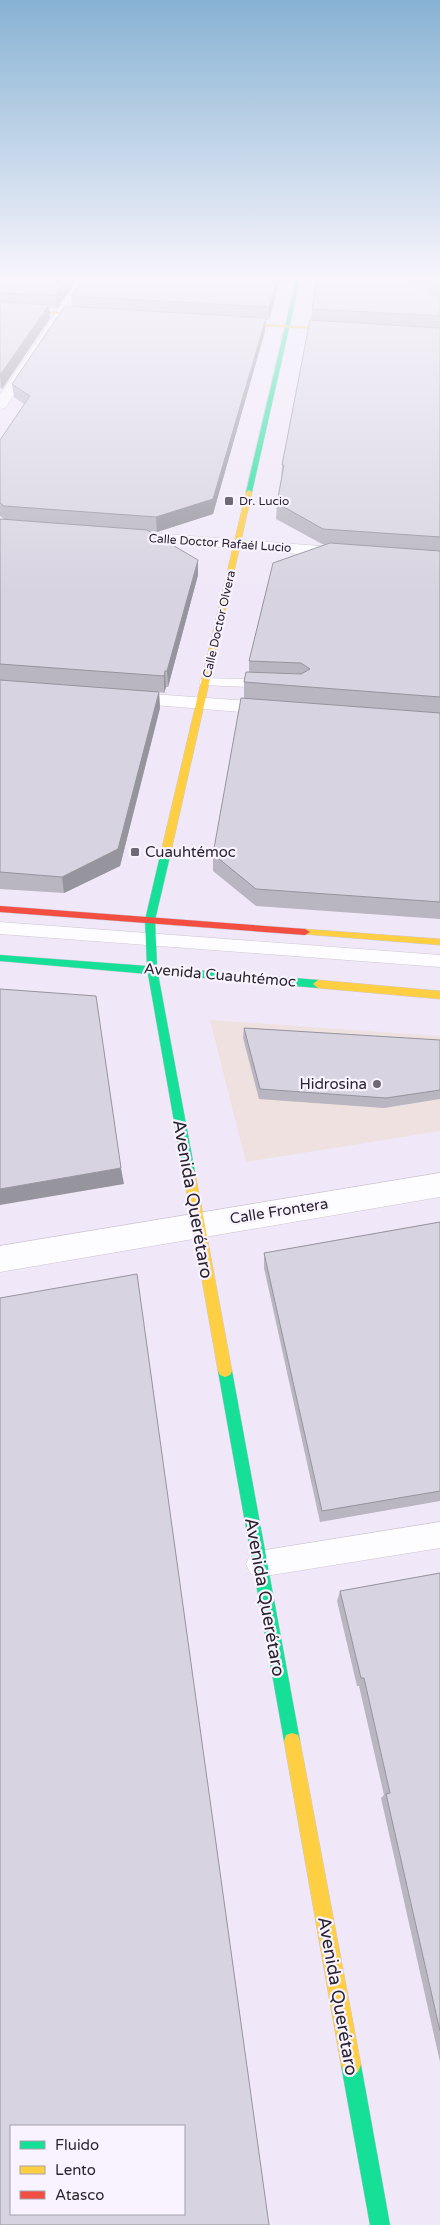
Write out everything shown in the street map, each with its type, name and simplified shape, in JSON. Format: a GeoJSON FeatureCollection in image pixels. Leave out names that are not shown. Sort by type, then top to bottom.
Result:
{"type":"FeatureCollection","features":[{"type":"Feature","properties":{"kind":"main road","name":"Calle Doctor Olvera"},"geometry":{"type":"LineString","coordinates":[[152,969],[150,920],[274,384]]}},
{"type":"Feature","properties":{"kind":"main road"},"geometry":{"type":"LineString","coordinates":[[0,909],[440,942]]}},
{"type":"Feature","properties":{"kind":"main road","name":"Avenida Cuauhtémoc"},"geometry":{"type":"LineString","coordinates":[[0,958],[152,969],[440,995]]}},
{"type":"Feature","properties":{"kind":"main road","name":"Avenida Querétaro"},"geometry":{"type":"LineString","coordinates":[[152,969],[380,2225]]}},
{"type":"Feature","properties":{"kind":"street"},"geometry":{"type":"LineString","coordinates":[[0,405],[14,384]]}},
{"type":"Feature","properties":{"kind":"street","name":"Calle Doctor Rafaél Lucio"},"geometry":{"type":"LineString","coordinates":[[106,535],[361,554]]}},
{"type":"Feature","properties":{"kind":"street"},"geometry":{"type":"LineString","coordinates":[[105,696],[293,710]]}},
{"type":"Feature","properties":{"kind":"street","name":"Calle Frontera"},"geometry":{"type":"LineString","coordinates":[[0,1259],[198,1224],[440,1185]]}},
{"type":"Feature","properties":{"kind":"lane"},"geometry":{"type":"LineString","coordinates":[[206,682],[283,684]]}},
{"type":"Feature","properties":{"kind":"lane"},"geometry":{"type":"LineString","coordinates":[[0,928],[440,961]]}},
{"type":"Feature","properties":{"kind":"lane"},"geometry":{"type":"LineString","coordinates":[[259,1564],[440,1536]]}},
{"type":"Feature","properties":{"kind":"shaded area"},"geometry":{"type":"Polygon","coordinates":[[[210,1020],[440,1036],[440,1131],[246,1162],[210,1020]]]}},
{"type":"Feature","properties":{"kind":"building"},"geometry":{"type":"Polygon","coordinates":[[[12,384],[247,384],[213,499],[156,517],[4,506],[0,503],[0,440],[30,396],[12,384]]]}},
{"type":"Feature","properties":{"kind":"building"},"geometry":{"type":"Polygon","coordinates":[[[298,384],[440,384],[440,537],[323,529],[277,503],[284,465],[282,465],[298,384]]]}},
{"type":"Feature","properties":{"kind":"building"},"geometry":{"type":"Polygon","coordinates":[[[0,519],[147,530],[198,560],[164,676],[0,664],[0,519]]]}},
{"type":"Feature","properties":{"kind":"building"},"geometry":{"type":"Polygon","coordinates":[[[330,543],[440,551],[440,697],[244,682],[246,672],[301,674],[310,669],[301,663],[249,661],[273,563],[330,543]]]}},
{"type":"Feature","properties":{"kind":"building"},"geometry":{"type":"Polygon","coordinates":[[[0,680],[159,692],[118,849],[62,877],[0,872],[0,680]]]}},
{"type":"Feature","properties":{"kind":"building"},"geometry":{"type":"Polygon","coordinates":[[[241,698],[440,713],[440,902],[256,889],[213,854],[241,698]]]}},
{"type":"Feature","properties":{"kind":"building"},"geometry":{"type":"Polygon","coordinates":[[[0,989],[96,996],[121,1168],[0,1189],[0,989]]]}},
{"type":"Feature","properties":{"kind":"building"},"geometry":{"type":"Polygon","coordinates":[[[244,1028],[440,1040],[440,1090],[386,1098],[260,1089],[244,1028]]]}},
{"type":"Feature","properties":{"kind":"building"},"geometry":{"type":"Polygon","coordinates":[[[440,1222],[440,1491],[322,1511],[264,1253],[440,1222]]]}},
{"type":"Feature","properties":{"kind":"building"},"geometry":{"type":"Polygon","coordinates":[[[137,1274],[269,2225],[0,2225],[0,1298],[137,1274]]]}},
{"type":"Feature","properties":{"kind":"building"},"geometry":{"type":"Polygon","coordinates":[[[440,1573],[440,2031],[386,1794],[390,1793],[364,1678],[361,1678],[340,1591],[440,1573]]]}},
{"type":"Feature","properties":{"kind":"traffic: fast"},"geometry":{"type":"LineString","coordinates":[[249,492],[274,384]]}},
{"type":"Feature","properties":{"kind":"traffic: fast"},"geometry":{"type":"LineString","coordinates":[[165,856],[150,920],[152,969],[189,1172]]}},
{"type":"Feature","properties":{"kind":"traffic: fast"},"geometry":{"type":"LineString","coordinates":[[0,958],[318,984]]}},
{"type":"Feature","properties":{"kind":"traffic: fast"},"geometry":{"type":"LineString","coordinates":[[225,1371],[292,1741]]}},
{"type":"Feature","properties":{"kind":"traffic: fast"},"geometry":{"type":"LineString","coordinates":[[351,2065],[380,2225]]}},
{"type":"Feature","properties":{"kind":"traffic: slow"},"geometry":{"type":"LineString","coordinates":[[165,856],[249,492]]}},
{"type":"Feature","properties":{"kind":"traffic: slow"},"geometry":{"type":"LineString","coordinates":[[305,932],[440,942]]}},
{"type":"Feature","properties":{"kind":"traffic: slow"},"geometry":{"type":"LineString","coordinates":[[318,984],[440,995]]}},
{"type":"Feature","properties":{"kind":"traffic: slow"},"geometry":{"type":"LineString","coordinates":[[189,1172],[225,1371]]}},
{"type":"Feature","properties":{"kind":"traffic: slow"},"geometry":{"type":"LineString","coordinates":[[292,1741],[351,2065]]}},
{"type":"Feature","properties":{"kind":"traffic: jam"},"geometry":{"type":"LineString","coordinates":[[0,909],[305,932]]}},
{"type":"Feature","properties":{"kind":"place","name":"Dr. Lucio"},"geometry":{"type":"Point","coordinates":[229,501]}},
{"type":"Feature","properties":{"kind":"place","name":"Cuauhtémoc"},"geometry":{"type":"Point","coordinates":[135,852]}},
{"type":"Feature","properties":{"kind":"place","name":"Hidrosina"},"geometry":{"type":"Point","coordinates":[377,1084]}}]}
